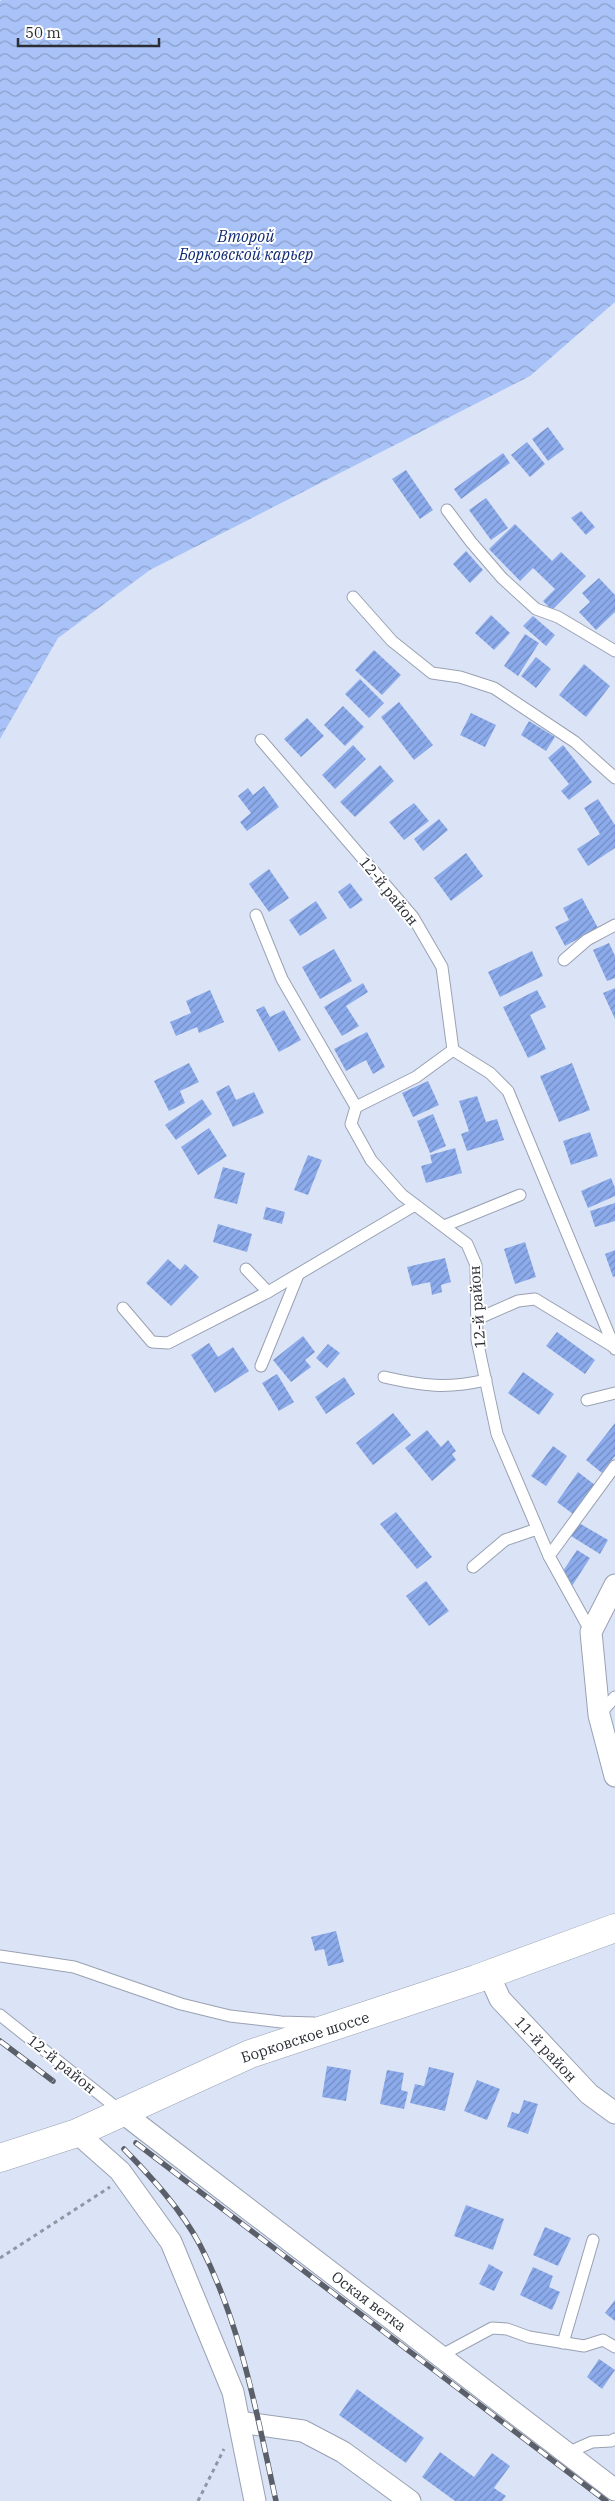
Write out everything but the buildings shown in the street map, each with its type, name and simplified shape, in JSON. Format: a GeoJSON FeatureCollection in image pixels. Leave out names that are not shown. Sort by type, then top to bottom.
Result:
{"type":"FeatureCollection","features":[{"type":"Feature","properties":{"kind":"street"},"geometry":{"type":"LineString","coordinates":[[615,1585],[591,1632],[599,1715],[615,1776]]}},
{"type":"Feature","properties":{"kind":"street","name":"Борковское шоссе"},"geometry":{"type":"LineString","coordinates":[[0,2158],[77,2133],[250,2054],[489,1975],[615,1928]]}},
{"type":"Feature","properties":{"kind":"street","name":"11-й район"},"geometry":{"type":"LineString","coordinates":[[489,1975],[500,1999],[589,2094],[615,2113]]}},
{"type":"Feature","properties":{"kind":"street","name":"Оская ветка"},"geometry":{"type":"LineString","coordinates":[[123,2113],[615,2490]]}},
{"type":"Feature","properties":{"kind":"street"},"geometry":{"type":"LineString","coordinates":[[77,2133],[125,2178],[171,2242],[233,2392],[254,2501]]}},
{"type":"Feature","properties":{"kind":"street"},"geometry":{"type":"LineString","coordinates":[[239,2422],[303,2431],[343,2452],[410,2501]]}},
{"type":"Feature","properties":{"kind":"lane"},"geometry":{"type":"LineString","coordinates":[[447,510],[470,542],[502,578],[536,609],[558,617],[615,651]]}},
{"type":"Feature","properties":{"kind":"lane"},"geometry":{"type":"LineString","coordinates":[[353,597],[392,641],[432,673],[460,677],[494,688],[575,742],[615,778]]}},
{"type":"Feature","properties":{"kind":"lane","name":"12-й район"},"geometry":{"type":"LineString","coordinates":[[261,740],[413,917],[442,967],[452,1050]]}},
{"type":"Feature","properties":{"kind":"lane"},"geometry":{"type":"LineString","coordinates":[[256,915],[282,979],[356,1107],[416,1077],[452,1050],[490,1073],[508,1091],[615,1348]]}},
{"type":"Feature","properties":{"kind":"lane"},"geometry":{"type":"LineString","coordinates":[[564,960],[586,940],[615,925]]}},
{"type":"Feature","properties":{"kind":"lane","name":"12-й район"},"geometry":{"type":"LineString","coordinates":[[356,1107],[351,1124],[372,1160],[402,1195],[467,1244],[476,1266],[477,1340],[498,1434],[549,1556],[591,1632]]}},
{"type":"Feature","properties":{"kind":"lane"},"geometry":{"type":"LineString","coordinates":[[444,1226],[520,1195]]}},
{"type":"Feature","properties":{"kind":"lane"},"geometry":{"type":"LineString","coordinates":[[123,1308],[152,1342],[168,1343],[268,1292],[415,1205]]}},
{"type":"Feature","properties":{"kind":"lane"},"geometry":{"type":"LineString","coordinates":[[246,1269],[268,1292]]}},
{"type":"Feature","properties":{"kind":"lane"},"geometry":{"type":"LineString","coordinates":[[261,1366],[298,1275]]}},
{"type":"Feature","properties":{"kind":"lane"},"geometry":{"type":"LineString","coordinates":[[477,1319],[518,1301],[535,1299],[615,1348]]}},
{"type":"Feature","properties":{"kind":"lane"},"geometry":{"type":"LineString","coordinates":[[384,1377],[421,1386],[459,1386],[486,1380]]}},
{"type":"Feature","properties":{"kind":"lane"},"geometry":{"type":"LineString","coordinates":[[587,1400],[615,1393]]}},
{"type":"Feature","properties":{"kind":"lane"},"geometry":{"type":"LineString","coordinates":[[549,1556],[615,1466]]}},
{"type":"Feature","properties":{"kind":"lane"},"geometry":{"type":"LineString","coordinates":[[473,1567],[505,1540],[537,1529]]}},
{"type":"Feature","properties":{"kind":"lane"},"geometry":{"type":"LineString","coordinates":[[599,1715],[615,1697]]}},
{"type":"Feature","properties":{"kind":"lane"},"geometry":{"type":"LineString","coordinates":[[0,1956],[74,1967],[181,2004],[230,2016],[282,2022],[348,2023]]}},
{"type":"Feature","properties":{"kind":"lane","name":"12-й район"},"geometry":{"type":"LineString","coordinates":[[0,2015],[123,2113]]}},
{"type":"Feature","properties":{"kind":"lane"},"geometry":{"type":"LineString","coordinates":[[563,2342],[593,2240]]}},
{"type":"Feature","properties":{"kind":"lane"},"geometry":{"type":"LineString","coordinates":[[440,2356],[467,2341],[480,2337],[492,2328],[507,2329],[529,2337],[584,2346],[603,2340],[615,2347]]}},
{"type":"Feature","properties":{"kind":"lane"},"geometry":{"type":"LineString","coordinates":[[567,2453],[592,2442],[615,2439]]}},
{"type":"Feature","properties":{"kind":"path"},"geometry":{"type":"LineString","coordinates":[[0,2258],[125,2178]]}},
{"type":"Feature","properties":{"kind":"path"},"geometry":{"type":"LineString","coordinates":[[198,2501],[239,2422]]}},
{"type":"Feature","properties":{"kind":"water","name":"Второй Борковской карьер"},"geometry":{"type":"Polygon","coordinates":[[[615,0],[615,302],[530,376],[150,570],[58,638],[0,739],[0,1],[615,0]]]}},
{"type":"Feature","properties":{"kind":"railway"},"geometry":{"type":"LineString","coordinates":[[0,2041],[53,2081]]}},
{"type":"Feature","properties":{"kind":"railway"},"geometry":{"type":"LineString","coordinates":[[136,2143],[606,2501]]}},
{"type":"Feature","properties":{"kind":"railway"},"geometry":{"type":"LineString","coordinates":[[124,2149],[175,2206],[200,2245],[214,2275],[237,2338],[246,2370],[276,2501]]}}]}
